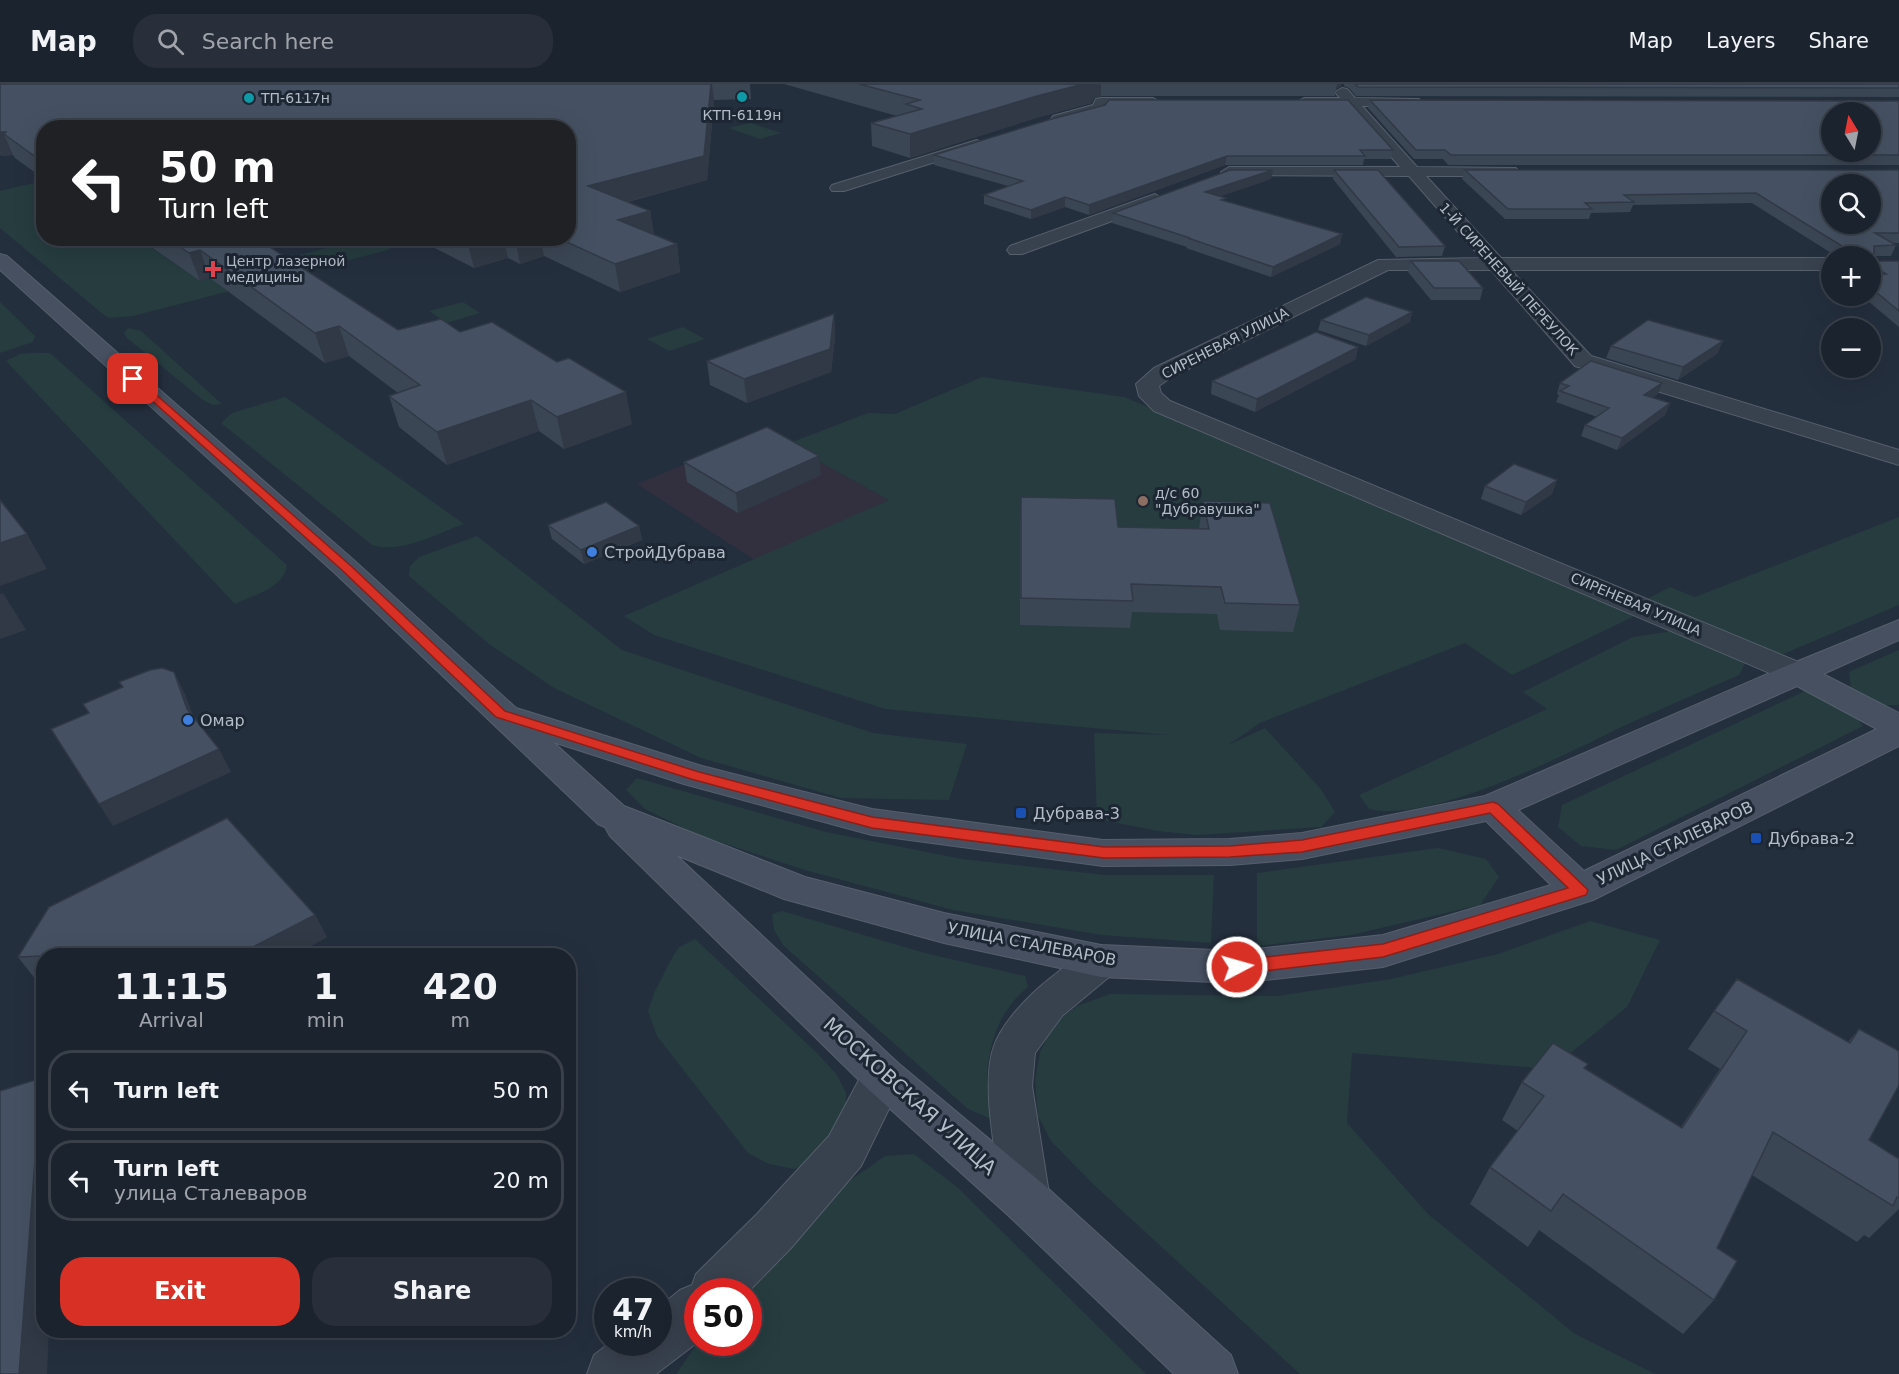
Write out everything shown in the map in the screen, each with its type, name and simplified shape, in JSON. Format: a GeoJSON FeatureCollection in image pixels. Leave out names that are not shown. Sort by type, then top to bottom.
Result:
{"type":"FeatureCollection","features":[{"type":"Feature","properties":{"kind":"main road","name":"УЛИЦА СТАЛЕВАРОВ"},"geometry":{"type":"LineString","coordinates":[[0,260],[347,569],[610,815],[797,889],[944,928],[1101,961],[1237,967],[1383,951],[1580,890],[1899,732]]}},
{"type":"Feature","properties":{"kind":"main road","name":"УЛИЦА СТАЛЕВАРОВ"},"geometry":{"type":"LineString","coordinates":[[501,714],[696,776],[872,822],[1104,853],[1230,852],[1302,846],[1493,807],[1899,628]]}},
{"type":"Feature","properties":{"kind":"main road"},"geometry":{"type":"LineString","coordinates":[[1797,673],[1899,726]]}},
{"type":"Feature","properties":{"kind":"main road"},"geometry":{"type":"LineString","coordinates":[[1493,807],[1580,890]]}},
{"type":"Feature","properties":{"kind":"main road","name":"МОСКОВСКАЯ УЛИЦА"},"geometry":{"type":"LineString","coordinates":[[610,815],[883,1076],[1026,1200],[1212,1374]]}},
{"type":"Feature","properties":{"kind":"street","name":"1-Й СИРЕНЕВЫЙ ПЕРЕУЛОК"},"geometry":{"type":"LineString","coordinates":[[1335,84],[1583,361],[1899,458]]}},
{"type":"Feature","properties":{"kind":"street"},"geometry":{"type":"LineString","coordinates":[[1042,123],[1099,108],[1098,96],[1169,102]]}},
{"type":"Feature","properties":{"kind":"street"},"geometry":{"type":"LineString","coordinates":[[1295,102],[1434,102]]}},
{"type":"Feature","properties":{"kind":"street"},"geometry":{"type":"LineString","coordinates":[[838,188],[990,139]]}},
{"type":"Feature","properties":{"kind":"street"},"geometry":{"type":"LineString","coordinates":[[1215,177],[1226,172],[1530,171]]}},
{"type":"Feature","properties":{"kind":"street"},"geometry":{"type":"LineString","coordinates":[[1016,250],[1171,193]]}},
{"type":"Feature","properties":{"kind":"street","name":"СИРЕНЕВАЯ УЛИЦА"},"geometry":{"type":"LineString","coordinates":[[1797,673],[1162,406],[1150,396],[1148,384],[1162,373],[1385,264],[1821,264]]}},
{"type":"Feature","properties":{"kind":"street"},"geometry":{"type":"LineString","coordinates":[[1026,1200],[1010,1086],[1014,1048],[1047,1004],[1101,961]]}},
{"type":"Feature","properties":{"kind":"street"},"geometry":{"type":"LineString","coordinates":[[728,1278],[774,1231],[845,1151],[883,1076]]}},
{"type":"Feature","properties":{"kind":"street"},"geometry":{"type":"LineString","coordinates":[[613,1374],[637,1356]]}},
{"type":"Feature","properties":{"kind":"shaded area"},"geometry":{"type":"Polygon","coordinates":[[[739,442],[787,444],[889,500],[755,560],[637,484],[739,442]]]}},
{"type":"Feature","properties":{"kind":"green space"},"geometry":{"type":"Polygon","coordinates":[[[750,123],[781,133],[760,139],[729,128],[750,123]]]}},
{"type":"Feature","properties":{"kind":"green space"},"geometry":{"type":"Polygon","coordinates":[[[36,183],[36,246],[148,246],[200,281],[333,246],[393,246],[388,250],[133,316],[110,318],[0,228],[0,191],[36,183]]]}},
{"type":"Feature","properties":{"kind":"green space"},"geometry":{"type":"Polygon","coordinates":[[[0,302],[35,336],[33,342],[0,353],[0,302]]]}},
{"type":"Feature","properties":{"kind":"green space"},"geometry":{"type":"Polygon","coordinates":[[[463,302],[480,313],[447,323],[429,311],[463,302]]]}},
{"type":"Feature","properties":{"kind":"green space"},"geometry":{"type":"Polygon","coordinates":[[[683,327],[705,339],[669,351],[647,339],[683,327]]]}},
{"type":"Feature","properties":{"kind":"green space"},"geometry":{"type":"Polygon","coordinates":[[[128,328],[141,331],[222,404],[213,405],[203,400],[127,338],[124,333],[128,328]]]}},
{"type":"Feature","properties":{"kind":"green space"},"geometry":{"type":"Polygon","coordinates":[[[50,353],[287,565],[280,580],[267,590],[235,604],[6,361],[20,354],[50,353]]]}},
{"type":"Feature","properties":{"kind":"green space","name":"д/с 60 \"Дубравушка\""},"geometry":{"type":"Polygon","coordinates":[[[982,377],[1124,397],[1641,613],[1512,675],[1465,643],[1260,723],[1228,745],[1265,728],[1320,788],[1335,812],[1321,827],[1197,835],[1158,831],[1097,819],[1094,733],[1170,735],[885,709],[654,635],[624,616],[889,500],[787,444],[868,413],[895,414],[982,377]]]}},
{"type":"Feature","properties":{"kind":"green space"},"geometry":{"type":"Polygon","coordinates":[[[285,397],[464,524],[406,545],[383,547],[372,545],[221,423],[232,413],[285,397]]]}},
{"type":"Feature","properties":{"kind":"green space"},"geometry":{"type":"Polygon","coordinates":[[[1899,517],[1899,605],[1781,655],[1643,601],[1670,587],[1695,597],[1899,517]]]}},
{"type":"Feature","properties":{"kind":"green space"},"geometry":{"type":"Polygon","coordinates":[[[477,536],[622,650],[873,733],[967,744],[949,800],[841,798],[701,758],[554,688],[489,644],[409,576],[410,566],[419,557],[477,536]]]}},
{"type":"Feature","properties":{"kind":"green space"},"geometry":{"type":"Polygon","coordinates":[[[1679,630],[1739,656],[1745,663],[1739,675],[1538,767],[1464,796],[1429,806],[1396,811],[1369,809],[1359,795],[1547,709],[1523,692],[1633,637],[1679,630]]]}},
{"type":"Feature","properties":{"kind":"green space"},"geometry":{"type":"Polygon","coordinates":[[[1899,650],[1899,705],[1881,705],[1851,689],[1849,672],[1899,650]]]}},
{"type":"Feature","properties":{"kind":"green space"},"geometry":{"type":"Polygon","coordinates":[[[1805,691],[1822,696],[1844,707],[1863,726],[1616,850],[1581,846],[1558,827],[1562,805],[1805,691]]]}},
{"type":"Feature","properties":{"kind":"green space"},"geometry":{"type":"Polygon","coordinates":[[[637,778],[826,832],[962,859],[1105,875],[1214,875],[1211,943],[1102,935],[953,910],[805,870],[698,835],[645,809],[626,790],[637,778]]]}},
{"type":"Feature","properties":{"kind":"green space"},"geometry":{"type":"Polygon","coordinates":[[[1438,848],[1486,859],[1499,877],[1480,905],[1351,935],[1257,946],[1257,873],[1438,848]]]}},
{"type":"Feature","properties":{"kind":"green space"},"geometry":{"type":"Polygon","coordinates":[[[782,911],[925,953],[1025,976],[1028,987],[1004,1014],[991,1047],[987,1083],[991,1119],[968,1109],[784,946],[774,930],[772,914],[782,911]]]}},
{"type":"Feature","properties":{"kind":"green space"},"geometry":{"type":"Polygon","coordinates":[[[1590,921],[1660,940],[1627,1007],[1551,1069],[1352,1053],[1347,1123],[1428,1214],[1575,1334],[1655,1374],[1300,1374],[1093,1184],[1051,1141],[1038,1116],[1035,1081],[1040,1052],[1054,1024],[1077,1006],[1110,994],[1277,996],[1391,979],[1498,954],[1590,921]]]}},
{"type":"Feature","properties":{"kind":"green space"},"geometry":{"type":"Polygon","coordinates":[[[695,939],[817,1053],[837,1075],[846,1093],[846,1111],[812,1160],[794,1169],[769,1164],[748,1153],[657,1036],[648,1011],[655,991],[678,948],[695,939]]]}},
{"type":"Feature","properties":{"kind":"green space"},"geometry":{"type":"Polygon","coordinates":[[[914,1154],[957,1187],[1146,1374],[676,1374],[689,1356],[762,1356],[762,1278],[757,1278],[844,1185],[885,1156],[914,1154]]]}},
{"type":"Feature","properties":{"kind":"building"},"geometry":{"type":"Polygon","coordinates":[[[0,84],[711,84],[704,156],[588,186],[650,211],[618,220],[677,244],[615,264],[576,246],[576,120],[36,120],[36,157],[4,134],[6,132],[0,132],[0,84]]]}},
{"type":"Feature","properties":{"kind":"building"},"geometry":{"type":"Polygon","coordinates":[[[859,84],[1083,84],[910,134],[871,123],[922,109],[906,104],[920,100],[859,84]]]}},
{"type":"Feature","properties":{"kind":"building"},"geometry":{"type":"Polygon","coordinates":[[[1355,84],[1899,84],[1899,88],[1358,87],[1355,84]]]}},
{"type":"Feature","properties":{"kind":"building"},"geometry":{"type":"Polygon","coordinates":[[[1109,100],[1348,100],[1393,150],[1360,150],[1365,156],[1227,156],[1089,205],[1065,197],[1031,210],[984,195],[1023,181],[934,155],[1105,105],[1109,100]]]}},
{"type":"Feature","properties":{"kind":"building"},"geometry":{"type":"Polygon","coordinates":[[[1370,100],[1899,101],[1899,155],[1881,155],[1881,102],[1821,102],[1821,155],[1451,155],[1445,150],[1416,150],[1370,100]]]}},
{"type":"Feature","properties":{"kind":"building"},"geometry":{"type":"Polygon","coordinates":[[[1230,170],[1273,170],[1205,192],[1226,198],[1221,200],[1342,234],[1273,267],[1113,213],[1230,170]]]}},
{"type":"Feature","properties":{"kind":"building"},"geometry":{"type":"Polygon","coordinates":[[[1334,170],[1378,170],[1445,246],[1399,247],[1334,170]]]}},
{"type":"Feature","properties":{"kind":"building"},"geometry":{"type":"Polygon","coordinates":[[[1465,170],[1899,170],[1899,233],[1881,233],[1881,174],[1821,174],[1821,233],[1756,193],[1624,195],[1634,202],[1585,203],[1592,209],[1508,209],[1465,170]]]}},
{"type":"Feature","properties":{"kind":"building"},"geometry":{"type":"Polygon","coordinates":[[[1822,234],[1877,234],[1896,245],[1874,246],[1842,246],[1822,234]]]}},
{"type":"Feature","properties":{"kind":"building"},"geometry":{"type":"Polygon","coordinates":[[[179,246],[268,246],[398,330],[441,319],[460,332],[492,322],[557,362],[569,358],[626,392],[557,417],[531,400],[437,432],[389,396],[420,385],[339,326],[315,333],[200,250],[189,253],[179,246]]]}},
{"type":"Feature","properties":{"kind":"building"},"geometry":{"type":"Polygon","coordinates":[[[1411,261],[1459,261],[1483,288],[1434,288],[1411,261]]]}},
{"type":"Feature","properties":{"kind":"building"},"geometry":{"type":"Polygon","coordinates":[[[1881,261],[1899,261],[1899,311],[1881,296],[1881,274],[1886,274],[1881,271],[1881,261]]]}},
{"type":"Feature","properties":{"kind":"building"},"geometry":{"type":"Polygon","coordinates":[[[1366,297],[1412,312],[1369,335],[1321,320],[1366,297]]]}},
{"type":"Feature","properties":{"kind":"building"},"geometry":{"type":"Polygon","coordinates":[[[834,314],[830,349],[744,379],[707,361],[834,314]]]}},
{"type":"Feature","properties":{"kind":"building"},"geometry":{"type":"Polygon","coordinates":[[[1648,320],[1723,341],[1683,367],[1611,346],[1648,320]]]}},
{"type":"Feature","properties":{"kind":"building"},"geometry":{"type":"Polygon","coordinates":[[[1316,332],[1358,347],[1257,399],[1212,381],[1316,332]]]}},
{"type":"Feature","properties":{"kind":"building"},"geometry":{"type":"Polygon","coordinates":[[[1591,361],[1662,383],[1644,395],[1670,403],[1622,438],[1585,425],[1609,408],[1560,391],[1569,386],[1560,383],[1591,361]]]}},
{"type":"Feature","properties":{"kind":"building"},"geometry":{"type":"Polygon","coordinates":[[[767,427],[819,456],[736,493],[684,462],[767,427]]]}},
{"type":"Feature","properties":{"kind":"building"},"geometry":{"type":"Polygon","coordinates":[[[1514,464],[1557,480],[1526,502],[1485,486],[1514,464]]]}},
{"type":"Feature","properties":{"kind":"building"},"geometry":{"type":"Polygon","coordinates":[[[1021,497],[1115,499],[1118,527],[1209,529],[1203,501],[1270,503],[1300,605],[1225,603],[1221,587],[1131,584],[1133,601],[1021,598],[1021,497]]]}},
{"type":"Feature","properties":{"kind":"building"},"geometry":{"type":"Polygon","coordinates":[[[0,500],[27,534],[0,543],[0,500]]]}},
{"type":"Feature","properties":{"kind":"building"},"geometry":{"type":"Polygon","coordinates":[[[606,502],[639,526],[581,550],[548,525],[606,502]]]}},
{"type":"Feature","properties":{"kind":"building"},"geometry":{"type":"Polygon","coordinates":[[[162,668],[174,672],[187,709],[219,749],[99,804],[51,729],[89,713],[83,704],[123,687],[119,682],[150,670],[162,668]]]}},
{"type":"Feature","properties":{"kind":"building"},"geometry":{"type":"Polygon","coordinates":[[[227,818],[315,915],[251,948],[36,948],[36,956],[18,957],[49,907],[227,818]]]}},
{"type":"Feature","properties":{"kind":"building"},"geometry":{"type":"Polygon","coordinates":[[[1737,979],[1850,1043],[1859,1029],[1899,1051],[1899,1085],[1869,1140],[1899,1159],[1899,1198],[1897,1197],[1893,1206],[1773,1132],[1717,1248],[1737,1261],[1714,1300],[1563,1194],[1551,1211],[1490,1167],[1544,1096],[1522,1082],[1553,1043],[1588,1064],[1584,1068],[1682,1128],[1747,1031],[1714,1011],[1737,979]]]}},
{"type":"Feature","properties":{"kind":"building"},"geometry":{"type":"Polygon","coordinates":[[[36,1080],[36,1146],[19,1374],[0,1374],[0,1091],[36,1080]]]}},
{"type":"Feature","properties":{"kind":"place","name":"КТП-6119н"},"geometry":{"type":"Point","coordinates":[742,97]}},
{"type":"Feature","properties":{"kind":"place","name":"ТП-6117н"},"geometry":{"type":"Point","coordinates":[249,98]}},
{"type":"Feature","properties":{"kind":"place","name":"Центр лазерной медицины"},"geometry":{"type":"Point","coordinates":[213,269]}},
{"type":"Feature","properties":{"kind":"place","name":"д/с 60 \"Дубравушка\""},"geometry":{"type":"Point","coordinates":[1143,501]}},
{"type":"Feature","properties":{"kind":"place","name":"СтройДубрава"},"geometry":{"type":"Point","coordinates":[592,552]}},
{"type":"Feature","properties":{"kind":"place","name":"Омар"},"geometry":{"type":"Point","coordinates":[188,720]}},
{"type":"Feature","properties":{"kind":"place","name":"Дубрава-3"},"geometry":{"type":"Point","coordinates":[1021,813]}},
{"type":"Feature","properties":{"kind":"place","name":"Дубрава-2"},"geometry":{"type":"Point","coordinates":[1756,838]}},
{"type":"Feature","properties":{"kind":"route"},"geometry":{"type":"LineString","coordinates":[[133,379],[347,569],[501,714],[696,776],[872,822],[1104,853],[1230,852],[1302,846],[1493,807],[1580,890],[1383,951],[1237,967]]}}]}
